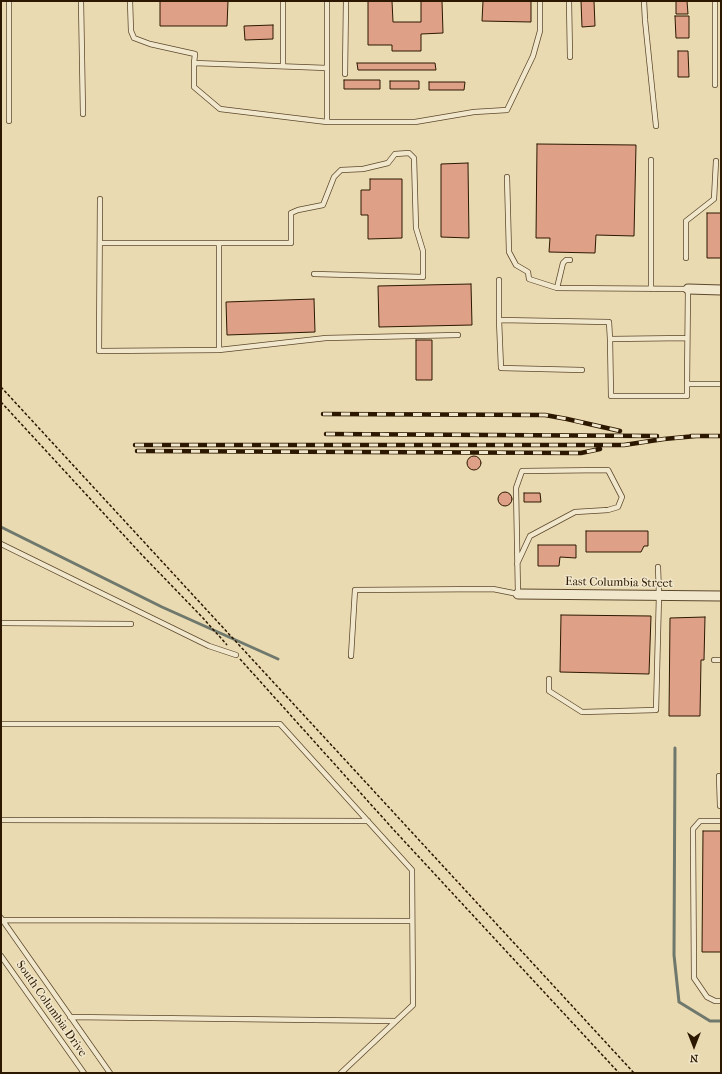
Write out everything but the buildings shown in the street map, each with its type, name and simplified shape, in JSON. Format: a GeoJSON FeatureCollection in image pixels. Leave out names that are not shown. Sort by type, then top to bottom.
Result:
{"type":"FeatureCollection","features":[{"type":"Feature","properties":{"kind":"street"},"geometry":{"type":"LineString","coordinates":[[688,289],[721,290]]}},
{"type":"Feature","properties":{"kind":"street","name":"East Columbia Street"},"geometry":{"type":"LineString","coordinates":[[518,594],[721,596]]}},
{"type":"Feature","properties":{"kind":"lane"},"geometry":{"type":"LineString","coordinates":[[9,1],[9,121]]}},
{"type":"Feature","properties":{"kind":"lane"},"geometry":{"type":"LineString","coordinates":[[81,1],[83,114]]}},
{"type":"Feature","properties":{"kind":"lane"},"geometry":{"type":"LineString","coordinates":[[130,1],[131,31],[134,38],[150,44],[195,54],[194,87],[220,108],[327,122],[415,122],[474,112],[507,110],[533,56],[540,31],[540,1]]}},
{"type":"Feature","properties":{"kind":"lane"},"geometry":{"type":"LineString","coordinates":[[283,1],[283,66]]}},
{"type":"Feature","properties":{"kind":"lane"},"geometry":{"type":"LineString","coordinates":[[327,1],[327,122]]}},
{"type":"Feature","properties":{"kind":"lane"},"geometry":{"type":"LineString","coordinates":[[345,74],[346,1]]}},
{"type":"Feature","properties":{"kind":"lane"},"geometry":{"type":"LineString","coordinates":[[569,1],[570,57]]}},
{"type":"Feature","properties":{"kind":"lane"},"geometry":{"type":"LineString","coordinates":[[644,1],[644,20],[656,126]]}},
{"type":"Feature","properties":{"kind":"lane"},"geometry":{"type":"LineString","coordinates":[[715,1],[716,85]]}},
{"type":"Feature","properties":{"kind":"lane"},"geometry":{"type":"LineString","coordinates":[[194,63],[327,68]]}},
{"type":"Feature","properties":{"kind":"lane"},"geometry":{"type":"LineString","coordinates":[[100,243],[291,243],[291,213],[322,205],[334,177],[341,170],[363,169],[388,163],[395,154],[409,153],[414,158],[416,228],[423,251],[423,276],[314,274]]}},
{"type":"Feature","properties":{"kind":"lane"},"geometry":{"type":"LineString","coordinates":[[651,160],[651,289]]}},
{"type":"Feature","properties":{"kind":"lane"},"geometry":{"type":"LineString","coordinates":[[686,258],[686,221],[714,199],[716,161]]}},
{"type":"Feature","properties":{"kind":"lane"},"geometry":{"type":"LineString","coordinates":[[500,320],[609,322],[611,396],[687,396],[688,289],[557,288],[529,279],[528,272],[516,264],[509,252],[507,177]]}},
{"type":"Feature","properties":{"kind":"lane"},"geometry":{"type":"LineString","coordinates":[[100,199],[99,351],[219,350],[326,338],[458,335]]}},
{"type":"Feature","properties":{"kind":"lane"},"geometry":{"type":"LineString","coordinates":[[219,243],[219,350]]}},
{"type":"Feature","properties":{"kind":"lane"},"geometry":{"type":"LineString","coordinates":[[557,288],[563,263],[566,260],[570,260]]}},
{"type":"Feature","properties":{"kind":"lane"},"geometry":{"type":"LineString","coordinates":[[499,280],[501,368],[582,370]]}},
{"type":"Feature","properties":{"kind":"lane"},"geometry":{"type":"LineString","coordinates":[[610,339],[687,338]]}},
{"type":"Feature","properties":{"kind":"lane"},"geometry":{"type":"LineString","coordinates":[[687,384],[721,384]]}},
{"type":"Feature","properties":{"kind":"lane"},"geometry":{"type":"LineString","coordinates":[[350,656],[356,590],[493,589],[518,594],[517,564],[516,488],[522,471],[608,470],[622,497],[618,507],[608,510],[575,512],[530,536],[517,564]]}},
{"type":"Feature","properties":{"kind":"lane"},"geometry":{"type":"LineString","coordinates":[[1,544],[209,646],[236,655]]}},
{"type":"Feature","properties":{"kind":"lane"},"geometry":{"type":"LineString","coordinates":[[549,679],[549,691],[582,712],[656,710],[659,595],[658,567]]}},
{"type":"Feature","properties":{"kind":"lane"},"geometry":{"type":"LineString","coordinates":[[1,623],[131,624]]}},
{"type":"Feature","properties":{"kind":"lane"},"geometry":{"type":"LineString","coordinates":[[714,660],[721,660]]}},
{"type":"Feature","properties":{"kind":"lane"},"geometry":{"type":"LineString","coordinates":[[1,724],[280,724],[412,870],[413,1005],[340,1073]]}},
{"type":"Feature","properties":{"kind":"lane"},"geometry":{"type":"LineString","coordinates":[[719,776],[721,806]]}},
{"type":"Feature","properties":{"kind":"lane"},"geometry":{"type":"LineString","coordinates":[[1,820],[368,821]]}},
{"type":"Feature","properties":{"kind":"lane"},"geometry":{"type":"LineString","coordinates":[[721,821],[700,821],[693,829],[694,978],[707,997],[715,1001],[721,1001]]}},
{"type":"Feature","properties":{"kind":"lane"},"geometry":{"type":"LineString","coordinates":[[2,919],[412,921]]}},
{"type":"Feature","properties":{"kind":"lane"},"geometry":{"type":"LineString","coordinates":[[2,919],[110,1073]]}},
{"type":"Feature","properties":{"kind":"lane","name":"South Columbia Drive"},"geometry":{"type":"LineString","coordinates":[[1,956],[84,1073]]}},
{"type":"Feature","properties":{"kind":"lane"},"geometry":{"type":"LineString","coordinates":[[70,1016],[396,1021]]}},
{"type":"Feature","properties":{"kind":"path"},"geometry":{"type":"LineString","coordinates":[[1,387],[634,1073]]}},
{"type":"Feature","properties":{"kind":"path"},"geometry":{"type":"LineString","coordinates":[[1,402],[136,549],[203,618],[393,829],[619,1073]]}},
{"type":"Feature","properties":{"kind":"waterway"},"geometry":{"type":"LineString","coordinates":[[1,527],[162,607],[278,659]]}},
{"type":"Feature","properties":{"kind":"waterway"},"geometry":{"type":"LineString","coordinates":[[675,748],[674,955],[679,1002],[710,1021],[721,1021]]}},
{"type":"Feature","properties":{"kind":"railway"},"geometry":{"type":"LineString","coordinates":[[323,414],[545,415],[620,431]]}},
{"type":"Feature","properties":{"kind":"railway"},"geometry":{"type":"LineString","coordinates":[[326,434],[657,436]]}},
{"type":"Feature","properties":{"kind":"railway"},"geometry":{"type":"LineString","coordinates":[[691,436],[721,436]]}},
{"type":"Feature","properties":{"kind":"railway"},"geometry":{"type":"LineString","coordinates":[[135,445],[624,445],[696,436]]}},
{"type":"Feature","properties":{"kind":"railway"},"geometry":{"type":"LineString","coordinates":[[137,451],[581,453],[600,449]]}}]}
